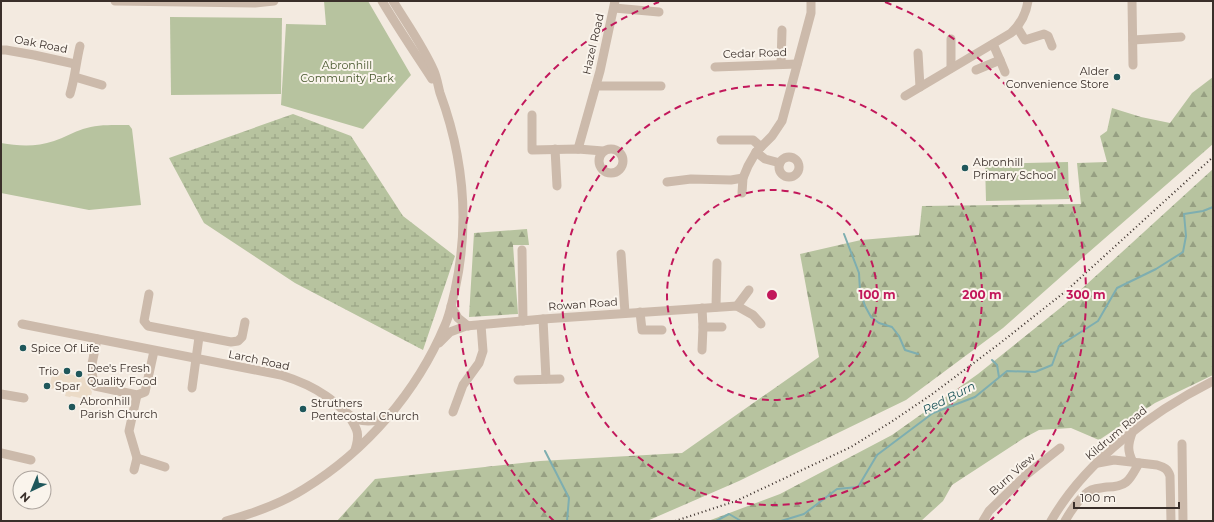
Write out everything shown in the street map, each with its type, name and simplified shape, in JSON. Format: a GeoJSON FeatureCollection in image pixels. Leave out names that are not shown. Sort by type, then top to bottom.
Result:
{"type":"FeatureCollection","features":[{"type":"Feature","properties":{"kind":"street"},"geometry":{"type":"LineString","coordinates":[[115,1],[255,3],[274,1]]}},
{"type":"Feature","properties":{"kind":"street"},"geometry":{"type":"LineString","coordinates":[[374,1],[401,33],[440,91]]}},
{"type":"Feature","properties":{"kind":"street"},"geometry":{"type":"LineString","coordinates":[[382,1],[401,33]]}},
{"type":"Feature","properties":{"kind":"street"},"geometry":{"type":"LineString","coordinates":[[226,521],[251,513],[303,490],[340,464],[370,437],[398,406],[426,363],[446,324],[458,277],[464,230],[463,192],[456,144],[434,72],[422,47],[393,1]]}},
{"type":"Feature","properties":{"kind":"street","name":"Cedar Road"},"geometry":{"type":"LineString","coordinates":[[742,193],[743,178],[759,150],[772,136],[782,121],[811,13],[810,1]]}},
{"type":"Feature","properties":{"kind":"street"},"geometry":{"type":"LineString","coordinates":[[905,96],[992,44],[1017,27],[1026,14],[1028,1]]}},
{"type":"Feature","properties":{"kind":"street"},"geometry":{"type":"LineString","coordinates":[[1132,1],[1133,65]]}},
{"type":"Feature","properties":{"kind":"street","name":"Hazel Road"},"geometry":{"type":"LineString","coordinates":[[578,149],[596,86],[615,4],[659,12]]}},
{"type":"Feature","properties":{"kind":"street"},"geometry":{"type":"LineString","coordinates":[[1017,27],[1025,40],[1044,34],[1048,36],[1052,46]]}},
{"type":"Feature","properties":{"kind":"street"},"geometry":{"type":"LineString","coordinates":[[781,64],[782,30]]}},
{"type":"Feature","properties":{"kind":"street"},"geometry":{"type":"LineString","coordinates":[[1133,40],[1181,37]]}},
{"type":"Feature","properties":{"kind":"street"},"geometry":{"type":"LineString","coordinates":[[951,39],[951,68]]}},
{"type":"Feature","properties":{"kind":"street"},"geometry":{"type":"LineString","coordinates":[[992,44],[1005,72]]}},
{"type":"Feature","properties":{"kind":"street","name":"Oak Road"},"geometry":{"type":"LineString","coordinates":[[70,94],[75,77],[75,64],[80,46]]}},
{"type":"Feature","properties":{"kind":"street","name":"Oak Road"},"geometry":{"type":"LineString","coordinates":[[1,50],[34,54],[75,64]]}},
{"type":"Feature","properties":{"kind":"street"},"geometry":{"type":"LineString","coordinates":[[918,53],[920,88]]}},
{"type":"Feature","properties":{"kind":"street"},"geometry":{"type":"LineString","coordinates":[[976,70],[1000,60]]}},
{"type":"Feature","properties":{"kind":"street","name":"Cedar Road"},"geometry":{"type":"LineString","coordinates":[[715,67],[797,64]]}},
{"type":"Feature","properties":{"kind":"street"},"geometry":{"type":"LineString","coordinates":[[75,77],[102,85]]}},
{"type":"Feature","properties":{"kind":"street","name":"Hazel Road"},"geometry":{"type":"LineString","coordinates":[[596,86],[661,86]]}},
{"type":"Feature","properties":{"kind":"street"},"geometry":{"type":"LineString","coordinates":[[532,115],[532,150],[578,149],[603,151]]}},
{"type":"Feature","properties":{"kind":"street"},"geometry":{"type":"LineString","coordinates":[[721,140],[753,140],[766,159],[780,163]]}},
{"type":"Feature","properties":{"kind":"street"},"geometry":{"type":"LineString","coordinates":[[556,149],[557,186]]}},
{"type":"Feature","properties":{"kind":"street"},"geometry":{"type":"LineString","coordinates":[[667,182],[691,179],[731,180],[743,178]]}},
{"type":"Feature","properties":{"kind":"street"},"geometry":{"type":"LineString","coordinates":[[522,250],[523,321]]}},
{"type":"Feature","properties":{"kind":"street","name":"Rowan Road"},"geometry":{"type":"LineString","coordinates":[[621,254],[624,313]]}},
{"type":"Feature","properties":{"kind":"street"},"geometry":{"type":"LineString","coordinates":[[716,307],[717,263]]}},
{"type":"Feature","properties":{"kind":"street"},"geometry":{"type":"LineString","coordinates":[[749,290],[737,306],[753,315],[761,324]]}},
{"type":"Feature","properties":{"kind":"street"},"geometry":{"type":"LineString","coordinates":[[149,294],[144,322],[148,326],[231,342],[238,341],[242,337],[245,322]]}},
{"type":"Feature","properties":{"kind":"street"},"geometry":{"type":"LineString","coordinates":[[451,306],[458,318],[468,326]]}},
{"type":"Feature","properties":{"kind":"street","name":"Rowan Road"},"geometry":{"type":"LineString","coordinates":[[434,348],[450,332],[461,327],[468,326],[543,319],[737,306]]}},
{"type":"Feature","properties":{"kind":"street"},"geometry":{"type":"LineString","coordinates":[[702,308],[702,350]]}},
{"type":"Feature","properties":{"kind":"street"},"geometry":{"type":"LineString","coordinates":[[640,312],[642,330],[662,330]]}},
{"type":"Feature","properties":{"kind":"street","name":"Rowan Road"},"geometry":{"type":"LineString","coordinates":[[543,319],[546,379]]}},
{"type":"Feature","properties":{"kind":"street","name":"Larch Road"},"geometry":{"type":"LineString","coordinates":[[22,324],[297,380],[326,396],[354,419],[366,422],[386,419]]}},
{"type":"Feature","properties":{"kind":"street"},"geometry":{"type":"LineString","coordinates":[[453,412],[463,385],[479,363],[483,351],[481,325]]}},
{"type":"Feature","properties":{"kind":"street"},"geometry":{"type":"LineString","coordinates":[[703,327],[722,327]]}},
{"type":"Feature","properties":{"kind":"street"},"geometry":{"type":"LineString","coordinates":[[192,388],[199,337]]}},
{"type":"Feature","properties":{"kind":"street"},"geometry":{"type":"LineString","coordinates":[[97,339],[91,369],[95,386],[137,395],[144,392],[154,351]]}},
{"type":"Feature","properties":{"kind":"street"},"geometry":{"type":"LineString","coordinates":[[518,380],[560,379]]}},
{"type":"Feature","properties":{"kind":"street","name":"Kildrum Road"},"geometry":{"type":"LineString","coordinates":[[1051,521],[1061,503],[1097,463],[1132,432],[1184,396],[1213,381]]}},
{"type":"Feature","properties":{"kind":"street"},"geometry":{"type":"LineString","coordinates":[[1,394],[24,398]]}},
{"type":"Feature","properties":{"kind":"street"},"geometry":{"type":"LineString","coordinates":[[134,470],[137,458],[129,431],[137,395]]}},
{"type":"Feature","properties":{"kind":"street","name":"Larch Road"},"geometry":{"type":"LineString","coordinates":[[348,415],[358,433],[358,441],[355,450]]}},
{"type":"Feature","properties":{"kind":"street"},"geometry":{"type":"LineString","coordinates":[[1132,432],[1128,450],[1136,462]]}},
{"type":"Feature","properties":{"kind":"street"},"geometry":{"type":"LineString","coordinates":[[1182,444],[1183,521]]}},
{"type":"Feature","properties":{"kind":"street","name":"Burn View"},"geometry":{"type":"LineString","coordinates":[[983,521],[989,512],[1026,475],[1060,448]]}},
{"type":"Feature","properties":{"kind":"street"},"geometry":{"type":"LineString","coordinates":[[1,453],[31,460]]}},
{"type":"Feature","properties":{"kind":"street"},"geometry":{"type":"LineString","coordinates":[[137,458],[165,467]]}},
{"type":"Feature","properties":{"kind":"street"},"geometry":{"type":"LineString","coordinates":[[1097,463],[1114,460],[1163,467],[1168,471],[1170,476],[1171,521]]}},
{"type":"Feature","properties":{"kind":"street"},"geometry":{"type":"LineString","coordinates":[[1065,521],[1076,505],[1089,491],[1097,488],[1117,487],[1124,485],[1130,479],[1136,462]]}},
{"type":"Feature","properties":{"kind":"street"},"geometry":{"type":"LineString","coordinates":[[1170,498],[1182,497]]}},
{"type":"Feature","properties":{"kind":"street"},"geometry":{"type":"LineString","coordinates":[[246,521],[251,513]]}},
{"type":"Feature","properties":{"kind":"green space","name":"Abronhill Community Park"},"geometry":{"type":"Polygon","coordinates":[[[324,1],[368,1],[411,75],[363,129],[281,105],[286,24],[326,25],[324,1]]]}},
{"type":"Feature","properties":{"kind":"green space"},"geometry":{"type":"Polygon","coordinates":[[[170,17],[282,18],[281,94],[171,95],[170,17]]]}},
{"type":"Feature","properties":{"kind":"green space"},"geometry":{"type":"Polygon","coordinates":[[[1213,77],[1213,144],[1003,328],[906,400],[739,481],[647,521],[337,521],[375,479],[540,461],[682,453],[819,357],[800,254],[861,240],[919,235],[922,206],[1081,204],[1077,163],[1107,162],[1100,136],[1107,131],[1112,108],[1141,117],[1170,123],[1192,93],[1213,77]]]}},
{"type":"Feature","properties":{"kind":"green space"},"geometry":{"type":"Polygon","coordinates":[[[293,114],[351,136],[403,216],[455,256],[423,350],[295,283],[204,223],[169,158],[293,114]]]}},
{"type":"Feature","properties":{"kind":"green space"},"geometry":{"type":"Polygon","coordinates":[[[129,125],[132,129],[141,205],[89,210],[1,193],[1,143],[34,145],[58,140],[88,127],[129,125]]]}},
{"type":"Feature","properties":{"kind":"green space"},"geometry":{"type":"Polygon","coordinates":[[[1068,162],[1069,199],[986,201],[985,164],[1068,162]]]}},
{"type":"Feature","properties":{"kind":"green space"},"geometry":{"type":"Polygon","coordinates":[[[1213,169],[1213,375],[1155,403],[1099,440],[1071,428],[1039,430],[1024,438],[952,485],[943,501],[921,521],[708,521],[780,494],[892,435],[978,374],[1064,305],[1213,169]]]}},
{"type":"Feature","properties":{"kind":"green space"},"geometry":{"type":"Polygon","coordinates":[[[527,229],[529,245],[513,245],[518,314],[469,317],[474,233],[527,229]]]}},
{"type":"Feature","properties":{"kind":"shaded area"},"geometry":{"type":"Polygon","coordinates":[[[53,371],[84,377],[92,392],[90,400],[65,396],[66,392],[49,388],[53,371]]]}},
{"type":"Feature","properties":{"kind":"waterway","name":"Red Burn"},"geometry":{"type":"LineString","coordinates":[[781,521],[804,514],[837,489],[858,487],[877,455],[933,413],[975,397],[1007,371],[1035,372],[1052,365],[1059,346],[1098,321],[1117,288],[1156,269],[1183,252],[1186,236],[1184,214],[1203,211],[1213,207]]}},
{"type":"Feature","properties":{"kind":"waterway"},"geometry":{"type":"LineString","coordinates":[[844,234],[859,273],[860,291],[865,306],[871,317],[879,323],[892,327],[899,336],[905,350],[918,354]]}},
{"type":"Feature","properties":{"kind":"waterway"},"geometry":{"type":"LineString","coordinates":[[992,360],[997,365],[999,377]]}},
{"type":"Feature","properties":{"kind":"waterway"},"geometry":{"type":"LineString","coordinates":[[545,451],[569,498],[567,521]]}},
{"type":"Feature","properties":{"kind":"waterway","name":"Red Burn"},"geometry":{"type":"LineString","coordinates":[[716,521],[729,514],[741,521]]}},
{"type":"Feature","properties":{"kind":"railway"},"geometry":{"type":"LineString","coordinates":[[675,521],[736,501],[851,447],[931,395],[1066,291],[1213,157]]}},
{"type":"Feature","properties":{"kind":"place","name":"Alder Convenience Store"},"geometry":{"type":"Point","coordinates":[1117,77]}},
{"type":"Feature","properties":{"kind":"place","name":"Abronhill Primary School"},"geometry":{"type":"Point","coordinates":[965,168]}},
{"type":"Feature","properties":{"kind":"place","name":"Spice Of Life"},"geometry":{"type":"Point","coordinates":[23,348]}},
{"type":"Feature","properties":{"kind":"place","name":"Trio"},"geometry":{"type":"Point","coordinates":[67,371]}},
{"type":"Feature","properties":{"kind":"place","name":"Dee's Fresh Quality Food"},"geometry":{"type":"Point","coordinates":[79,374]}},
{"type":"Feature","properties":{"kind":"place","name":"Spar"},"geometry":{"type":"Point","coordinates":[47,386]}},
{"type":"Feature","properties":{"kind":"place","name":"Abronhill Parish Church"},"geometry":{"type":"Point","coordinates":[72,407]}},
{"type":"Feature","properties":{"kind":"place","name":"Struthers Pentecostal Church"},"geometry":{"type":"Point","coordinates":[303,409]}}]}
